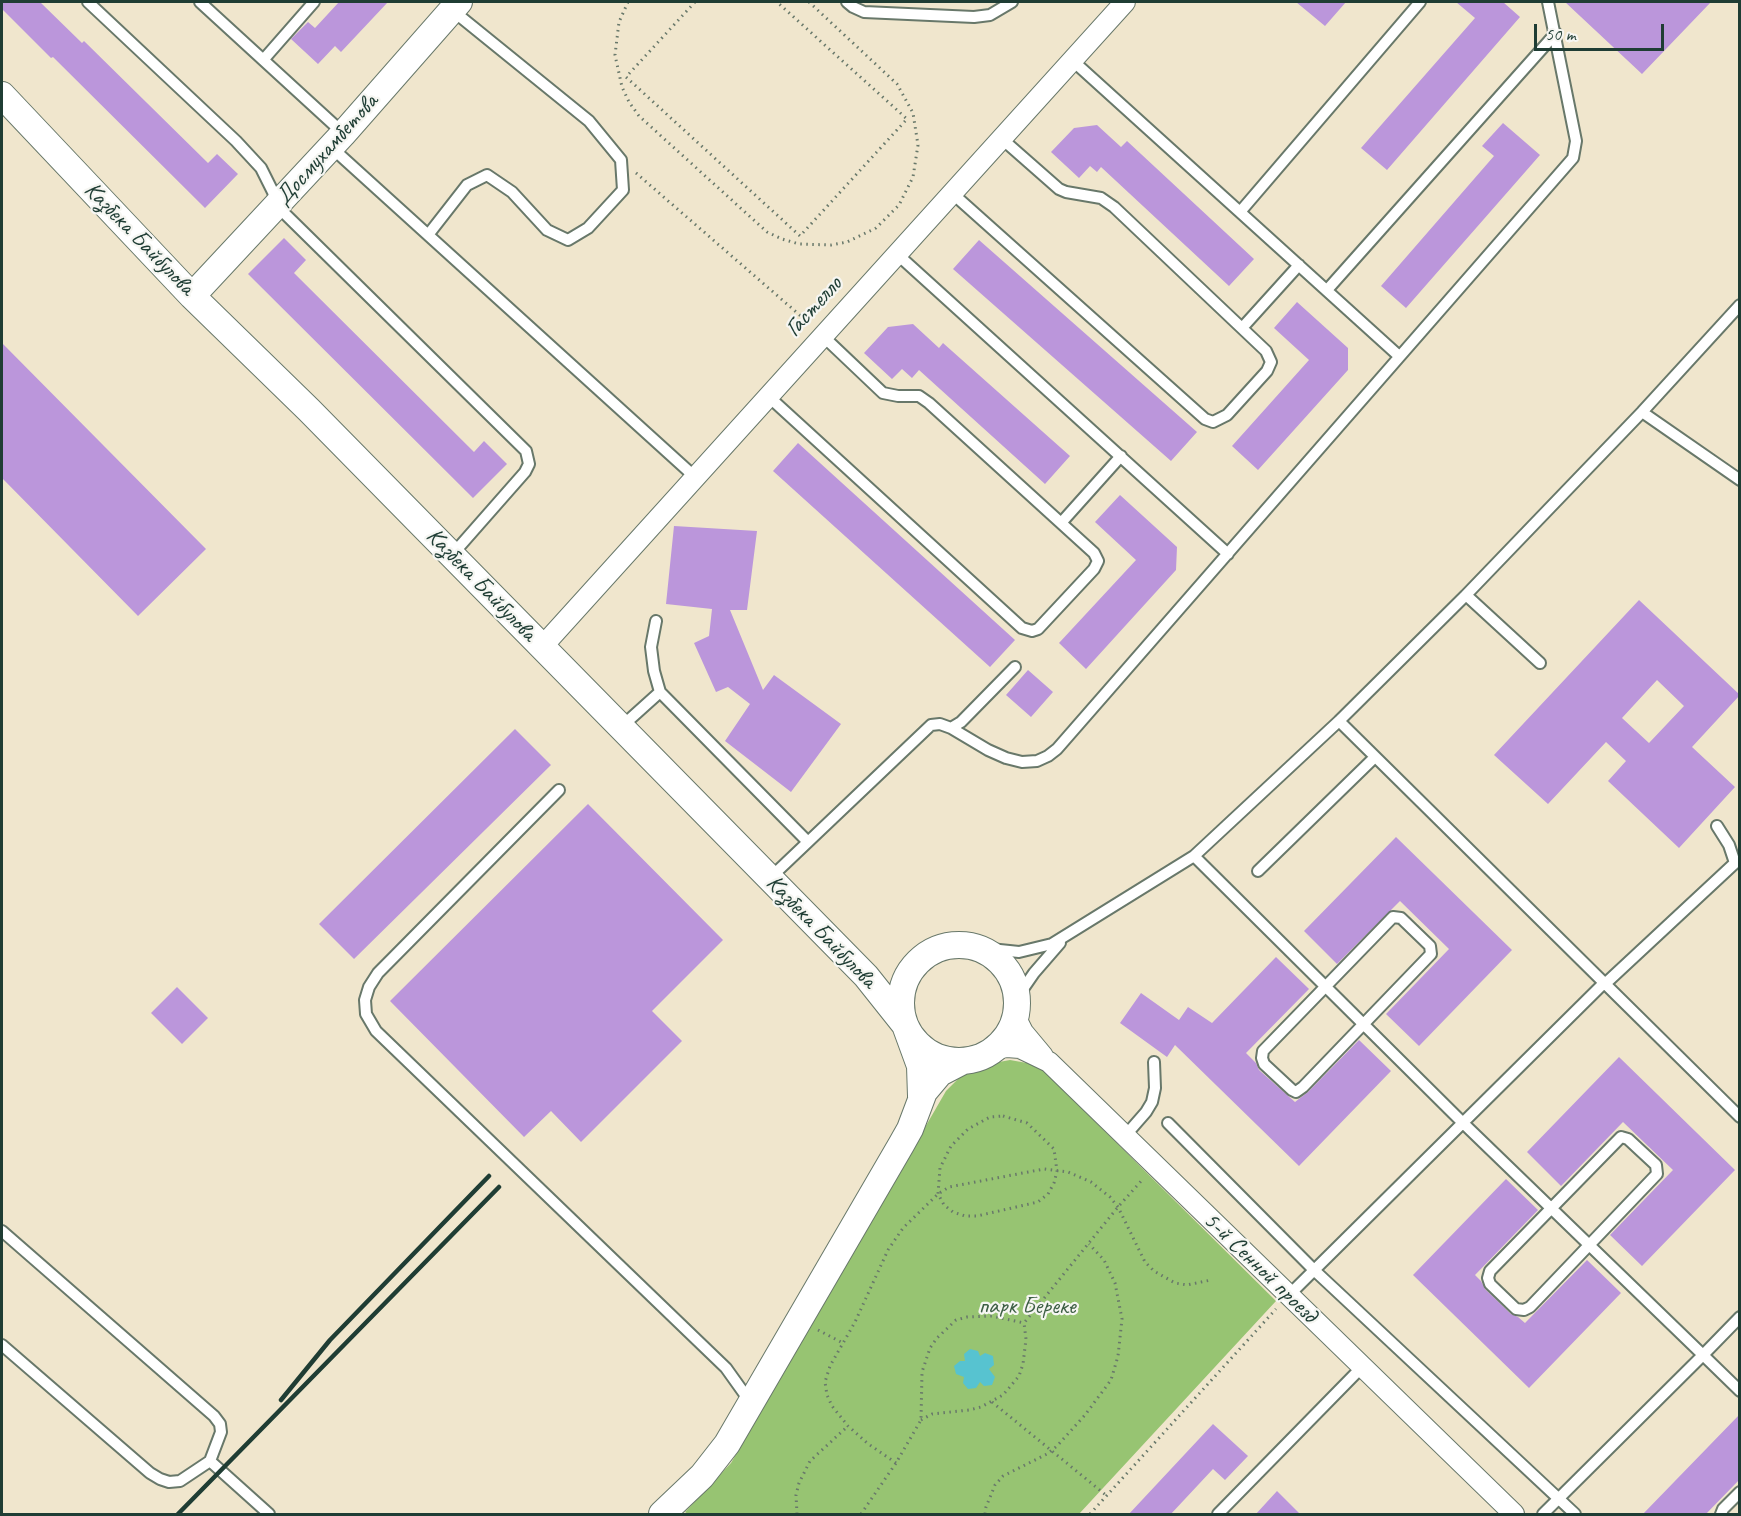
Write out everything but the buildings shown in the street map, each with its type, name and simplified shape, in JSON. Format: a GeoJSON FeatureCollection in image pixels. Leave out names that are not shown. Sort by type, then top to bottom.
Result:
{"type":"FeatureCollection","features":[{"type":"Feature","properties":{"kind":"street","name":"Гастелло"},"geometry":{"type":"LineString","coordinates":[[542,648],[1125,2]]}},
{"type":"Feature","properties":{"kind":"street","name":"Досмухамбетова"},"geometry":{"type":"LineString","coordinates":[[192,296],[277,206],[456,6]]}},
{"type":"Feature","properties":{"kind":"street","name":"Казбека Байбулова"},"geometry":{"type":"LineString","coordinates":[[2,94],[192,296],[301,401],[859,970],[905,1024],[920,1066],[921,1096]]}},
{"type":"Feature","properties":{"kind":"street"},"geometry":{"type":"LineString","coordinates":[[859,970],[877,975],[889,974],[945,946],[971,946],[988,954],[1003,966],[1012,981],[1016,1008],[1026,1037],[1049,1062]]}},
{"type":"Feature","properties":{"kind":"street"},"geometry":{"type":"LineString","coordinates":[[921,959],[909,973],[902,989],[901,1007],[905,1024],[914,1040],[928,1052],[945,1059],[963,1061]]}},
{"type":"Feature","properties":{"kind":"street"},"geometry":{"type":"LineString","coordinates":[[662,1515],[702,1476],[728,1444],[910,1129],[921,1096],[935,1077],[963,1061],[979,1057],[994,1049],[1007,1034],[1016,1008]]}},
{"type":"Feature","properties":{"kind":"street","name":"5-й Сенной проезд"},"geometry":{"type":"LineString","coordinates":[[994,1049],[1020,1048],[1049,1062],[1514,1515]]}},
{"type":"Feature","properties":{"kind":"lane"},"geometry":{"type":"LineString","coordinates":[[88,2],[236,141],[261,168],[277,206],[526,451],[529,464],[525,472],[452,555]]}},
{"type":"Feature","properties":{"kind":"lane"},"geometry":{"type":"LineString","coordinates":[[200,2],[264,59],[428,236],[695,477]]}},
{"type":"Feature","properties":{"kind":"lane"},"geometry":{"type":"LineString","coordinates":[[264,59],[314,2]]}},
{"type":"Feature","properties":{"kind":"lane"},"geometry":{"type":"LineString","coordinates":[[847,2],[864,12],[974,17],[990,15],[1012,2]]}},
{"type":"Feature","properties":{"kind":"lane"},"geometry":{"type":"LineString","coordinates":[[1240,212],[1420,2]]}},
{"type":"Feature","properties":{"kind":"lane"},"geometry":{"type":"LineString","coordinates":[[769,879],[931,725],[940,724],[951,728],[1006,758],[1022,762],[1037,761],[1048,756],[1228,554],[1574,158],[1576,141],[1548,2]]}},
{"type":"Feature","properties":{"kind":"lane"},"geometry":{"type":"LineString","coordinates":[[428,236],[467,185],[487,174],[512,192],[547,230],[568,240],[588,228],[623,190],[621,160],[588,121],[456,6]]}},
{"type":"Feature","properties":{"kind":"lane"},"geometry":{"type":"LineString","coordinates":[[1327,290],[1556,33]]}},
{"type":"Feature","properties":{"kind":"lane"},"geometry":{"type":"LineString","coordinates":[[1072,60],[1400,356]]}},
{"type":"Feature","properties":{"kind":"lane"},"geometry":{"type":"LineString","coordinates":[[952,193],[1205,419],[1213,422],[1227,415],[1270,366],[1271,362],[1266,351],[1108,202],[1101,198],[1059,189],[1001,138]]}},
{"type":"Feature","properties":{"kind":"lane"},"geometry":{"type":"LineString","coordinates":[[897,254],[1228,554]]}},
{"type":"Feature","properties":{"kind":"lane"},"geometry":{"type":"LineString","coordinates":[[1242,328],[1299,265]]}},
{"type":"Feature","properties":{"kind":"lane"},"geometry":{"type":"LineString","coordinates":[[971,946],[1019,952],[1044,947],[1066,936],[1194,856],[1339,721],[1466,595],[1642,412],[1740,305]]}},
{"type":"Feature","properties":{"kind":"lane"},"geometry":{"type":"LineString","coordinates":[[768,396],[1027,631],[1041,626],[1097,565],[1098,561],[1094,553],[925,400],[919,396],[883,393],[823,336]]}},
{"type":"Feature","properties":{"kind":"lane"},"geometry":{"type":"LineString","coordinates":[[1642,412],[1740,480]]}},
{"type":"Feature","properties":{"kind":"lane"},"geometry":{"type":"LineString","coordinates":[[1061,523],[1120,456]]}},
{"type":"Feature","properties":{"kind":"lane"},"geometry":{"type":"LineString","coordinates":[[1466,595],[1540,663]]}},
{"type":"Feature","properties":{"kind":"lane"},"geometry":{"type":"LineString","coordinates":[[656,621],[651,647],[660,692],[807,841]]}},
{"type":"Feature","properties":{"kind":"lane"},"geometry":{"type":"LineString","coordinates":[[951,728],[961,722],[1015,667]]}},
{"type":"Feature","properties":{"kind":"lane"},"geometry":{"type":"LineString","coordinates":[[620,728],[660,692]]}},
{"type":"Feature","properties":{"kind":"lane"},"geometry":{"type":"LineString","coordinates":[[1339,721],[1740,1117]]}},
{"type":"Feature","properties":{"kind":"lane"},"geometry":{"type":"LineString","coordinates":[[1258,871],[1375,757]]}},
{"type":"Feature","properties":{"kind":"lane"},"geometry":{"type":"LineString","coordinates":[[559,790],[378,973],[369,987],[365,1000],[366,1014],[376,1031],[726,1368],[751,1403]]}},
{"type":"Feature","properties":{"kind":"lane"},"geometry":{"type":"LineString","coordinates":[[1288,1296],[1605,982],[1735,863],[1730,845],[1718,826]]}},
{"type":"Feature","properties":{"kind":"lane"},"geometry":{"type":"LineString","coordinates":[[1194,856],[1462,1122],[1740,1391]]}},
{"type":"Feature","properties":{"kind":"lane"},"geometry":{"type":"LineString","coordinates":[[1393,917],[1401,918],[1430,946],[1432,951],[1430,956],[1296,1092],[1264,1064],[1263,1051],[1325,987],[1393,917]]}},
{"type":"Feature","properties":{"kind":"lane"},"geometry":{"type":"LineString","coordinates":[[1016,1008],[1034,973],[1066,936]]}},
{"type":"Feature","properties":{"kind":"lane"},"geometry":{"type":"LineString","coordinates":[[1125,1136],[1152,1102],[1155,1088],[1154,1062]]}},
{"type":"Feature","properties":{"kind":"lane"},"geometry":{"type":"LineString","coordinates":[[1168,1123],[1314,1270],[1575,1515]]}},
{"type":"Feature","properties":{"kind":"lane"},"geometry":{"type":"LineString","coordinates":[[1621,1137],[1628,1139],[1658,1168],[1657,1174],[1527,1309],[1516,1309],[1489,1280],[1491,1271],[1552,1208],[1621,1137]]}},
{"type":"Feature","properties":{"kind":"lane"},"geometry":{"type":"LineString","coordinates":[[2,1231],[214,1416],[220,1424],[221,1432],[210,1461],[180,1480],[169,1482],[160,1479],[150,1473],[2,1345]]}},
{"type":"Feature","properties":{"kind":"lane"},"geometry":{"type":"LineString","coordinates":[[1543,1515],[1740,1317]]}},
{"type":"Feature","properties":{"kind":"lane"},"geometry":{"type":"LineString","coordinates":[[1218,1514],[1362,1367]]}},
{"type":"Feature","properties":{"kind":"lane"},"geometry":{"type":"LineString","coordinates":[[210,1461],[269,1515]]}},
{"type":"Feature","properties":{"kind":"lane"},"geometry":{"type":"LineString","coordinates":[[1721,1515],[1723,1509],[1740,1492]]}},
{"type":"Feature","properties":{"kind":"path"},"geometry":{"type":"LineString","coordinates":[[628,2],[620,21],[615,55],[622,87],[639,116],[767,232],[799,244],[831,245],[854,239],[876,228],[898,205],[913,177],[918,145],[913,113],[897,84],[809,2]]}},
{"type":"Feature","properties":{"kind":"path"},"geometry":{"type":"LineString","coordinates":[[695,2],[626,77],[800,236],[907,119],[777,2]]}},
{"type":"Feature","properties":{"kind":"path"},"geometry":{"type":"LineString","coordinates":[[621,160],[823,336]]}},
{"type":"Feature","properties":{"kind":"path"},"geometry":{"type":"LineString","coordinates":[[990,1117],[1015,1118],[1036,1130],[1054,1149],[1057,1171],[1054,1184],[1048,1194],[1038,1202],[977,1216],[965,1216],[953,1212],[938,1194],[940,1168],[951,1146],[968,1129],[990,1117]]}},
{"type":"Feature","properties":{"kind":"path"},"geometry":{"type":"LineString","coordinates":[[921,1420],[932,1414],[969,1410],[993,1402],[1002,1395],[1019,1376],[1023,1364],[1026,1339],[1024,1323],[1118,1207],[1155,1166]]}},
{"type":"Feature","properties":{"kind":"path"},"geometry":{"type":"LineString","coordinates":[[896,1463],[867,1443],[848,1426],[832,1406],[825,1382],[830,1366],[855,1322],[888,1250],[903,1228],[938,1194],[949,1187],[1044,1169],[1068,1172],[1091,1182],[1106,1193],[1118,1207],[1145,1262],[1154,1271],[1175,1284],[1187,1285],[1211,1280]]}},
{"type":"Feature","properties":{"kind":"path"},"geometry":{"type":"LineString","coordinates":[[986,1515],[986,1507],[995,1485],[1003,1476],[1051,1450],[1085,1415],[1111,1380],[1118,1356],[1122,1319],[1115,1283],[1104,1260],[1089,1243]]}},
{"type":"Feature","properties":{"kind":"path"},"geometry":{"type":"LineString","coordinates":[[1090,1515],[1288,1296]]}},
{"type":"Feature","properties":{"kind":"path"},"geometry":{"type":"LineString","coordinates":[[861,1515],[896,1463],[921,1420],[922,1372],[930,1348],[946,1328],[956,1320],[967,1317],[992,1316],[1024,1323]]}},
{"type":"Feature","properties":{"kind":"path"},"geometry":{"type":"LineString","coordinates":[[799,1320],[843,1343]]}},
{"type":"Feature","properties":{"kind":"path"},"geometry":{"type":"LineString","coordinates":[[993,1402],[1107,1496]]}},
{"type":"Feature","properties":{"kind":"path"},"geometry":{"type":"LineString","coordinates":[[797,1515],[796,1495],[810,1461],[848,1426]]}},
{"type":"Feature","properties":{"kind":"green space","name":"парк Береке"},"geometry":{"type":"Polygon","coordinates":[[[1010,1060],[1038,1065],[1276,1301],[1079,1514],[688,1514],[685,1512],[731,1463],[946,1091],[963,1074],[983,1065],[1010,1060]]]}},
{"type":"Feature","properties":{"kind":"water"},"geometry":{"type":"Polygon","coordinates":[[[970,1349],[978,1351],[980,1356],[985,1353],[993,1356],[994,1365],[989,1369],[995,1377],[992,1385],[984,1386],[980,1382],[976,1388],[968,1389],[963,1383],[964,1377],[956,1374],[954,1366],[960,1361],[965,1361],[964,1354],[970,1349]]]}},
{"type":"Feature","properties":{"kind":"railway"},"geometry":{"type":"LineString","coordinates":[[281,1400],[330,1340],[489,1176]]}},
{"type":"Feature","properties":{"kind":"railway"},"geometry":{"type":"LineString","coordinates":[[178,1514],[499,1187]]}}]}
